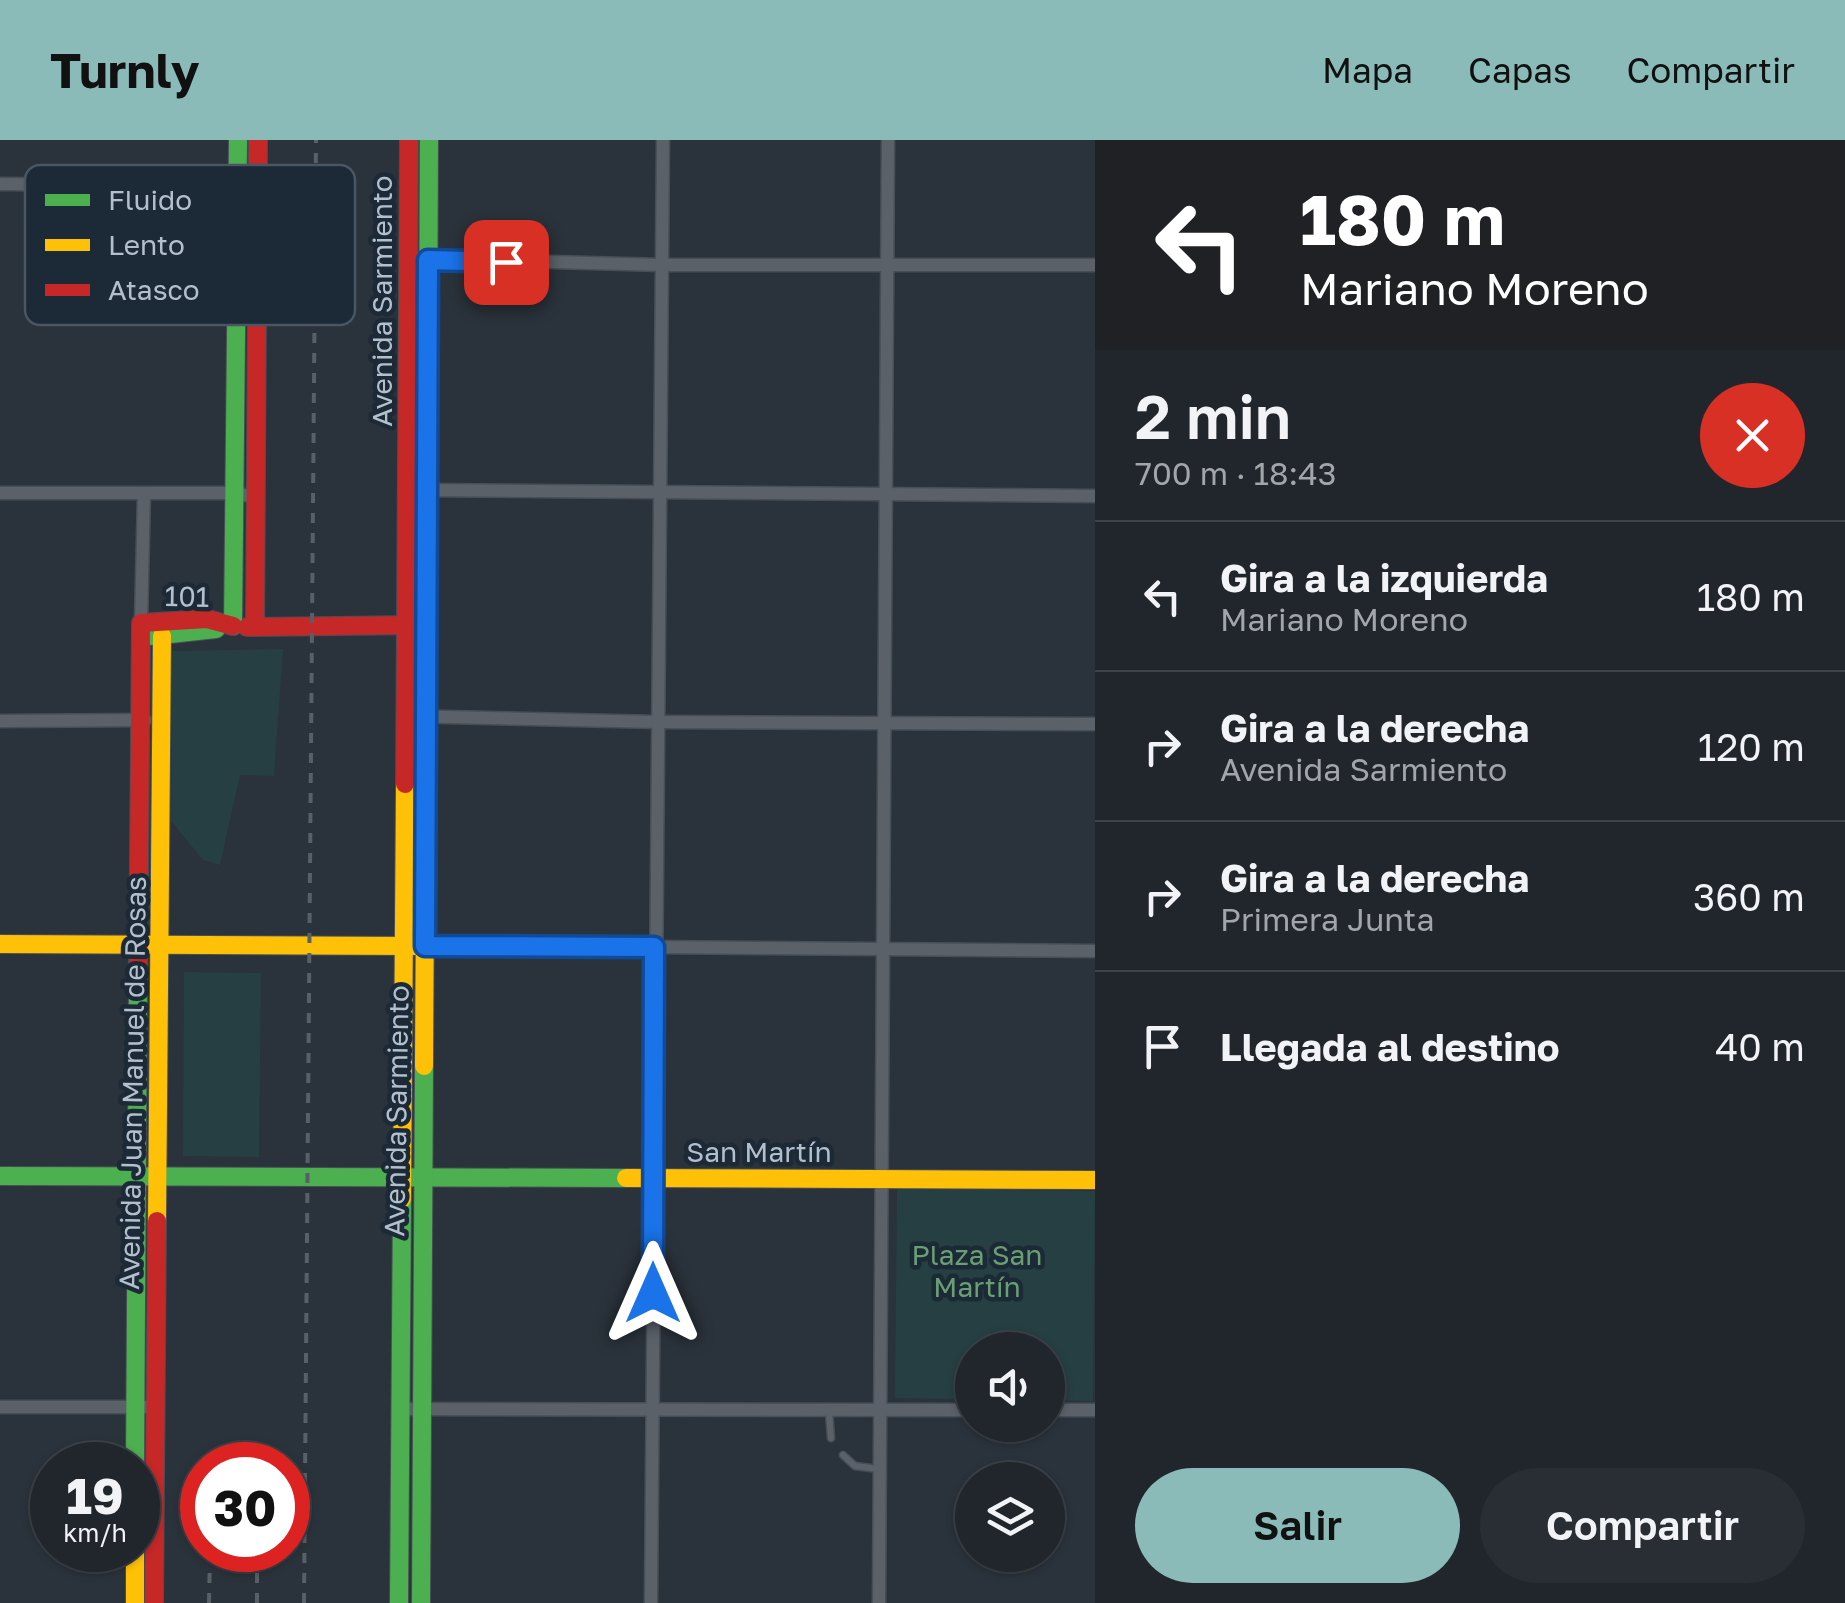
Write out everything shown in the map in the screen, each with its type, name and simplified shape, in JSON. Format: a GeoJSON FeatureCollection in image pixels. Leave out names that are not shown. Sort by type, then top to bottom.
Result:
{"type":"FeatureCollection","features":[{"type":"Feature","properties":{"kind":"main road","name":"Avenida Sarmiento"},"geometry":{"type":"LineString","coordinates":[[399,1603],[409,140]]}},
{"type":"Feature","properties":{"kind":"main road","name":"Avenida Sarmiento"},"geometry":{"type":"LineString","coordinates":[[421,1603],[429,140]]}},
{"type":"Feature","properties":{"kind":"main road"},"geometry":{"type":"LineString","coordinates":[[233,626],[236,325]]}},
{"type":"Feature","properties":{"kind":"main road"},"geometry":{"type":"LineString","coordinates":[[255,627],[257,325]]}},
{"type":"Feature","properties":{"kind":"main road","name":"101"},"geometry":{"type":"LineString","coordinates":[[140,630],[208,619],[233,626]]}},
{"type":"Feature","properties":{"kind":"main road"},"geometry":{"type":"LineString","coordinates":[[140,630],[162,636],[233,626],[426,625]]}},
{"type":"Feature","properties":{"kind":"main road","name":"Avenida Juan Manuel de Rosas"},"geometry":{"type":"LineString","coordinates":[[135,1442],[140,630]]}},
{"type":"Feature","properties":{"kind":"main road","name":"Avenida Juan Manuel de Rosas"},"geometry":{"type":"LineString","coordinates":[[154,1603],[162,636]]}},
{"type":"Feature","properties":{"kind":"main road"},"geometry":{"type":"LineString","coordinates":[[0,944],[425,946]]}},
{"type":"Feature","properties":{"kind":"main road","name":"San Martín"},"geometry":{"type":"LineString","coordinates":[[0,1176],[1095,1180]]}},
{"type":"Feature","properties":{"kind":"main road"},"geometry":{"type":"LineString","coordinates":[[134,1603],[135,1572]]}},
{"type":"Feature","properties":{"kind":"street"},"geometry":{"type":"LineString","coordinates":[[650,1603],[663,140]]}},
{"type":"Feature","properties":{"kind":"street"},"geometry":{"type":"LineString","coordinates":[[879,1603],[888,140]]}},
{"type":"Feature","properties":{"kind":"street"},"geometry":{"type":"LineString","coordinates":[[0,184],[25,184]]}},
{"type":"Feature","properties":{"kind":"street"},"geometry":{"type":"LineString","coordinates":[[408,258],[661,266],[1095,265]]}},
{"type":"Feature","properties":{"kind":"street"},"geometry":{"type":"LineString","coordinates":[[407,489],[1095,496]]}},
{"type":"Feature","properties":{"kind":"street"},"geometry":{"type":"LineString","coordinates":[[0,493],[234,494],[255,498]]}},
{"type":"Feature","properties":{"kind":"street"},"geometry":{"type":"LineString","coordinates":[[140,630],[144,493]]}},
{"type":"Feature","properties":{"kind":"street"},"geometry":{"type":"LineString","coordinates":[[405,716],[658,722],[1095,724]]}},
{"type":"Feature","properties":{"kind":"street"},"geometry":{"type":"LineString","coordinates":[[0,721],[163,720]]}},
{"type":"Feature","properties":{"kind":"street"},"geometry":{"type":"LineString","coordinates":[[425,946],[1095,951]]}},
{"type":"Feature","properties":{"kind":"street"},"geometry":{"type":"LineString","coordinates":[[0,1407],[156,1408]]}},
{"type":"Feature","properties":{"kind":"street"},"geometry":{"type":"LineString","coordinates":[[400,1409],[955,1410]]}},
{"type":"Feature","properties":{"kind":"street"},"geometry":{"type":"LineString","coordinates":[[1065,1410],[1095,1410]]}},
{"type":"Feature","properties":{"kind":"lane"},"geometry":{"type":"LineString","coordinates":[[829,1410],[831,1438]]}},
{"type":"Feature","properties":{"kind":"lane"},"geometry":{"type":"LineString","coordinates":[[843,1455],[855,1466],[879,1469]]}},
{"type":"Feature","properties":{"kind":"green space"},"geometry":{"type":"Polygon","coordinates":[[[283,649],[274,776],[240,775],[220,865],[203,860],[171,821],[172,651],[283,649]]]}},
{"type":"Feature","properties":{"kind":"green space"},"geometry":{"type":"Polygon","coordinates":[[[146,740],[154,740],[152,931],[144,931],[146,740]]]}},
{"type":"Feature","properties":{"kind":"green space"},"geometry":{"type":"Polygon","coordinates":[[[184,972],[261,973],[259,1157],[183,1156],[184,972]]]}},
{"type":"Feature","properties":{"kind":"green space","name":"Plaza San Martín"},"geometry":{"type":"Polygon","coordinates":[[[897,1189],[1095,1191],[1093,1401],[1065,1400],[1065,1332],[955,1332],[955,1399],[895,1398],[897,1189]]]}},
{"type":"Feature","properties":{"kind":"railway"},"geometry":{"type":"LineString","coordinates":[[316,140],[316,165]]}},
{"type":"Feature","properties":{"kind":"railway"},"geometry":{"type":"LineString","coordinates":[[304,1603],[314,325]]}},
{"type":"Feature","properties":{"kind":"railway"},"geometry":{"type":"LineString","coordinates":[[209,1603],[210,1572]]}},
{"type":"Feature","properties":{"kind":"railway"},"geometry":{"type":"LineString","coordinates":[[257,1572],[257,1603]]}},
{"type":"Feature","properties":{"kind":"traffic: fast"},"geometry":{"type":"LineString","coordinates":[[238,140],[238,165]]}},
{"type":"Feature","properties":{"kind":"traffic: fast"},"geometry":{"type":"LineString","coordinates":[[427,555],[429,140]]}},
{"type":"Feature","properties":{"kind":"traffic: fast"},"geometry":{"type":"LineString","coordinates":[[233,626],[236,325]]}},
{"type":"Feature","properties":{"kind":"traffic: fast"},"geometry":{"type":"LineString","coordinates":[[152,636],[216,629]]}},
{"type":"Feature","properties":{"kind":"traffic: fast"},"geometry":{"type":"LineString","coordinates":[[135,1442],[138,979]]}},
{"type":"Feature","properties":{"kind":"traffic: fast"},"geometry":{"type":"LineString","coordinates":[[421,1603],[424,1066]]}},
{"type":"Feature","properties":{"kind":"traffic: fast"},"geometry":{"type":"LineString","coordinates":[[0,1176],[626,1178]]}},
{"type":"Feature","properties":{"kind":"traffic: fast"},"geometry":{"type":"LineString","coordinates":[[399,1603],[402,1199]]}},
{"type":"Feature","properties":{"kind":"traffic: slow"},"geometry":{"type":"LineString","coordinates":[[424,1066],[427,555]]}},
{"type":"Feature","properties":{"kind":"traffic: slow"},"geometry":{"type":"LineString","coordinates":[[157,1221],[162,636]]}},
{"type":"Feature","properties":{"kind":"traffic: slow"},"geometry":{"type":"LineString","coordinates":[[402,1199],[405,784]]}},
{"type":"Feature","properties":{"kind":"traffic: slow"},"geometry":{"type":"LineString","coordinates":[[0,944],[414,946]]}},
{"type":"Feature","properties":{"kind":"traffic: slow"},"geometry":{"type":"LineString","coordinates":[[626,1178],[1095,1180]]}},
{"type":"Feature","properties":{"kind":"traffic: slow"},"geometry":{"type":"LineString","coordinates":[[135,1572],[135,1603]]}},
{"type":"Feature","properties":{"kind":"traffic: jam"},"geometry":{"type":"LineString","coordinates":[[258,140],[258,165]]}},
{"type":"Feature","properties":{"kind":"traffic: jam"},"geometry":{"type":"LineString","coordinates":[[405,784],[409,140]]}},
{"type":"Feature","properties":{"kind":"traffic: jam"},"geometry":{"type":"LineString","coordinates":[[255,627],[257,325]]}},
{"type":"Feature","properties":{"kind":"traffic: jam"},"geometry":{"type":"LineString","coordinates":[[138,979],[141,623],[207,619],[233,626]]}},
{"type":"Feature","properties":{"kind":"traffic: jam"},"geometry":{"type":"LineString","coordinates":[[247,627],[416,625]]}},
{"type":"Feature","properties":{"kind":"traffic: jam"},"geometry":{"type":"LineString","coordinates":[[154,1603],[157,1221]]}},
{"type":"Feature","properties":{"kind":"route"},"geometry":{"type":"LineString","coordinates":[[506,262],[428,260],[425,946],[654,947],[653,1293]]}}]}
